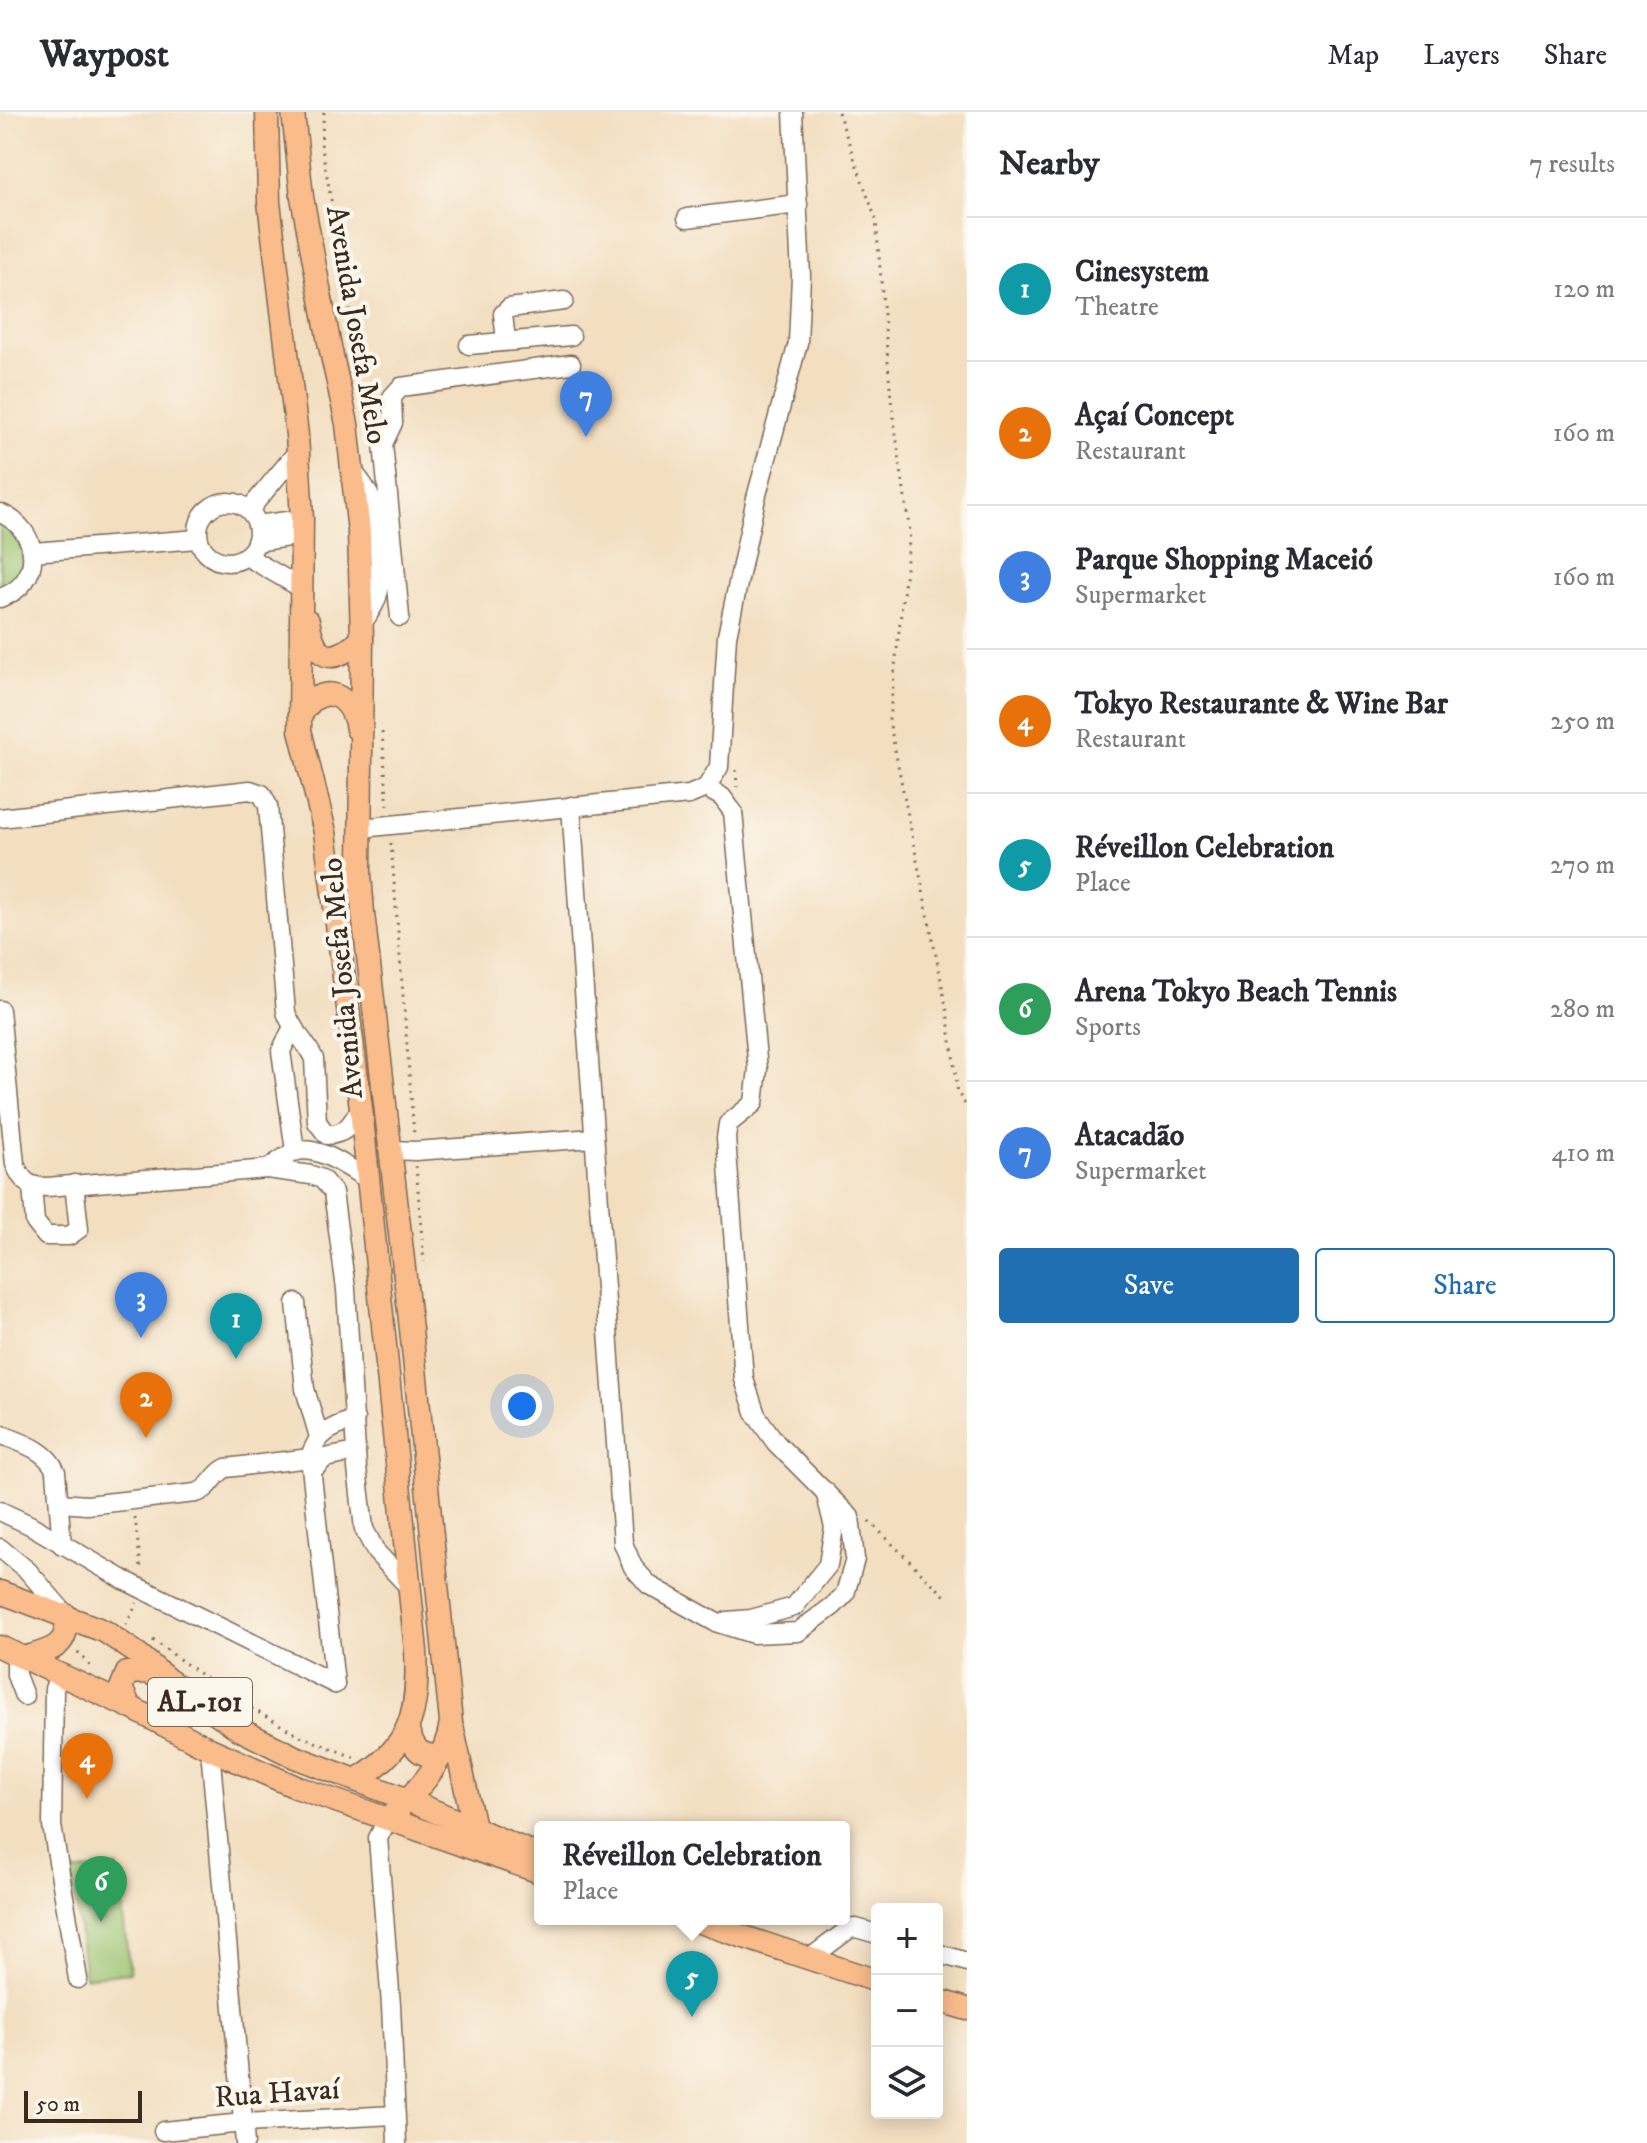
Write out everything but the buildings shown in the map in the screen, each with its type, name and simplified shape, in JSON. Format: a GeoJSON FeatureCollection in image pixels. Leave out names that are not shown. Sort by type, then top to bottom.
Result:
{"type":"FeatureCollection","features":[{"type":"Feature","properties":{"kind":"main road","name":"Avenida Josefa Melo"},"geometry":{"type":"LineString","coordinates":[[267,112],[269,202],[298,451],[302,527],[300,715],[304,755],[325,832],[361,1108],[418,1684],[407,1728],[399,1745],[378,1767],[356,1780]]}},
{"type":"Feature","properties":{"kind":"main road","name":"Avenida Josefa Melo"},"geometry":{"type":"LineString","coordinates":[[293,112],[302,197],[347,424],[359,532],[363,913],[411,1329],[451,1722],[443,1755],[408,1800],[388,1819]]}},
{"type":"Feature","properties":{"kind":"main road"},"geometry":{"type":"LineString","coordinates":[[302,591],[312,643],[319,652],[338,654],[349,650],[362,632]]}},
{"type":"Feature","properties":{"kind":"main road"},"geometry":{"type":"LineString","coordinates":[[300,715],[314,699],[329,695],[349,704],[356,718],[361,770]]}},
{"type":"Feature","properties":{"kind":"main road","name":"AL-101"},"geometry":{"type":"LineString","coordinates":[[0,1592],[66,1615],[122,1641],[167,1679],[239,1729],[295,1757],[534,1853]]}},
{"type":"Feature","properties":{"kind":"main road"},"geometry":{"type":"LineString","coordinates":[[14,1652],[53,1648],[66,1634],[66,1615]]}},
{"type":"Feature","properties":{"kind":"main road","name":"AL-101"},"geometry":{"type":"LineString","coordinates":[[14,1652],[210,1749],[296,1787],[534,1870]]}},
{"type":"Feature","properties":{"kind":"main road"},"geometry":{"type":"LineString","coordinates":[[130,1707],[121,1688],[127,1673],[146,1672],[167,1679]]}},
{"type":"Feature","properties":{"kind":"main road"},"geometry":{"type":"LineString","coordinates":[[451,1722],[474,1827]]}},
{"type":"Feature","properties":{"kind":"main road"},"geometry":{"type":"LineString","coordinates":[[407,1728],[413,1747],[418,1752],[431,1756],[443,1755]]}},
{"type":"Feature","properties":{"kind":"main road"},"geometry":{"type":"LineString","coordinates":[[708,1925],[871,1979]]}},
{"type":"Feature","properties":{"kind":"street"},"geometry":{"type":"LineString","coordinates":[[361,828],[689,795],[706,788],[719,767],[727,636],[756,498],[798,343],[801,276],[793,112]]}},
{"type":"Feature","properties":{"kind":"street"},"geometry":{"type":"LineString","coordinates":[[687,218],[798,204]]}},
{"type":"Feature","properties":{"kind":"street"},"geometry":{"type":"LineString","coordinates":[[495,374],[503,314],[509,308],[564,301]]}},
{"type":"Feature","properties":{"kind":"street"},"geometry":{"type":"LineString","coordinates":[[469,345],[571,336]]}},
{"type":"Feature","properties":{"kind":"street"},"geometry":{"type":"LineString","coordinates":[[362,632],[376,601],[385,542],[383,444],[393,423],[392,397],[401,387],[571,364]]}},
{"type":"Feature","properties":{"kind":"street"},"geometry":{"type":"LineString","coordinates":[[298,451],[252,533],[239,560],[222,562],[207,554],[198,539],[203,515],[217,504],[233,502],[252,533],[302,591]]}},
{"type":"Feature","properties":{"kind":"street"},"geometry":{"type":"LineString","coordinates":[[352,470],[367,490],[373,505],[385,542],[400,617]]}},
{"type":"Feature","properties":{"kind":"street"},"geometry":{"type":"LineString","coordinates":[[0,513],[22,527],[33,552],[26,579],[13,592],[0,598]]}},
{"type":"Feature","properties":{"kind":"street"},"geometry":{"type":"LineString","coordinates":[[252,533],[302,527]]}},
{"type":"Feature","properties":{"kind":"street"},"geometry":{"type":"LineString","coordinates":[[33,552],[198,539]]}},
{"type":"Feature","properties":{"kind":"street"},"geometry":{"type":"LineString","coordinates":[[571,806],[623,1543],[633,1567],[649,1585],[715,1622],[753,1634],[798,1632],[845,1594],[855,1559],[850,1517],[776,1443],[756,1415],[744,1379],[726,1138],[728,1124],[754,1103],[758,1069],[733,812],[722,797],[706,788]]}},
{"type":"Feature","properties":{"kind":"street"},"geometry":{"type":"LineString","coordinates":[[0,818],[250,790],[262,794],[268,806],[286,1012],[292,1029],[314,1059],[319,1128],[327,1135],[347,1131],[361,1108]]}},
{"type":"Feature","properties":{"kind":"street"},"geometry":{"type":"LineString","coordinates":[[0,1010],[15,1164],[24,1181],[32,1186],[267,1169],[311,1175],[329,1184],[336,1201],[346,1289],[364,1529],[376,1552],[410,1588]]}},
{"type":"Feature","properties":{"kind":"street"},"geometry":{"type":"LineString","coordinates":[[292,1029],[281,1051],[295,1151]]}},
{"type":"Feature","properties":{"kind":"street"},"geometry":{"type":"LineString","coordinates":[[391,1150],[415,1151],[594,1138]]}},
{"type":"Feature","properties":{"kind":"street"},"geometry":{"type":"LineString","coordinates":[[267,1169],[295,1151],[327,1156],[369,1180]]}},
{"type":"Feature","properties":{"kind":"street"},"geometry":{"type":"LineString","coordinates":[[32,1186],[35,1222],[46,1236],[69,1236],[79,1229],[74,1184]]}},
{"type":"Feature","properties":{"kind":"street"},"geometry":{"type":"LineString","coordinates":[[296,1303],[305,1389],[319,1437]]}},
{"type":"Feature","properties":{"kind":"street"},"geometry":{"type":"LineString","coordinates":[[0,1511],[144,1590],[335,1684],[311,1464],[313,1445],[319,1437],[336,1425],[355,1419]]}},
{"type":"Feature","properties":{"kind":"street"},"geometry":{"type":"LineString","coordinates":[[0,1434],[46,1455],[56,1472],[62,1545]]}},
{"type":"Feature","properties":{"kind":"street"},"geometry":{"type":"LineString","coordinates":[[59,1503],[75,1506],[203,1491],[219,1471],[226,1468],[311,1464],[356,1452]]}},
{"type":"Feature","properties":{"kind":"street"},"geometry":{"type":"LineString","coordinates":[[715,1622],[751,1619],[794,1607],[828,1565],[834,1527],[824,1489]]}},
{"type":"Feature","properties":{"kind":"street"},"geometry":{"type":"LineString","coordinates":[[0,1548],[28,1571],[66,1615]]}},
{"type":"Feature","properties":{"kind":"street"},"geometry":{"type":"LineString","coordinates":[[810,1587],[818,1580],[833,1583],[838,1593],[833,1606]]}},
{"type":"Feature","properties":{"kind":"street"},"geometry":{"type":"LineString","coordinates":[[14,1652],[16,1675],[24,1696]]}},
{"type":"Feature","properties":{"kind":"street"},"geometry":{"type":"LineString","coordinates":[[59,1675],[54,1689],[52,1826],[78,1979]]}},
{"type":"Feature","properties":{"kind":"street"},"geometry":{"type":"LineString","coordinates":[[210,1749],[245,2143]]}},
{"type":"Feature","properties":{"kind":"street"},"geometry":{"type":"LineString","coordinates":[[388,1819],[378,1838],[391,2005],[397,2143]]}},
{"type":"Feature","properties":{"kind":"street"},"geometry":{"type":"LineString","coordinates":[[809,1959],[849,1929],[871,1932]]}},
{"type":"Feature","properties":{"kind":"street"},"geometry":{"type":"LineString","coordinates":[[943,1955],[967,1962]]}},
{"type":"Feature","properties":{"kind":"street","name":"Rua Havaí"},"geometry":{"type":"LineString","coordinates":[[163,2131],[243,2123],[394,2115]]}},
{"type":"Feature","properties":{"kind":"path"},"geometry":{"type":"LineString","coordinates":[[324,112],[321,143],[350,305],[352,357]]}},
{"type":"Feature","properties":{"kind":"path"},"geometry":{"type":"LineString","coordinates":[[838,112],[876,220],[891,399],[910,533],[889,720],[947,1011],[958,1093],[967,1107]]}},
{"type":"Feature","properties":{"kind":"path"},"geometry":{"type":"LineString","coordinates":[[382,732],[424,1261]]}},
{"type":"Feature","properties":{"kind":"path"},"geometry":{"type":"LineString","coordinates":[[735,763],[738,793]]}},
{"type":"Feature","properties":{"kind":"path"},"geometry":{"type":"LineString","coordinates":[[133,1501],[144,1590],[126,1625],[136,1630]]}},
{"type":"Feature","properties":{"kind":"path"},"geometry":{"type":"LineString","coordinates":[[859,1511],[945,1596]]}},
{"type":"Feature","properties":{"kind":"path"},"geometry":{"type":"LineString","coordinates":[[146,1636],[184,1660],[233,1698],[300,1736],[378,1767]]}},
{"type":"Feature","properties":{"kind":"path"},"geometry":{"type":"LineString","coordinates":[[78,1652],[94,1672]]}},
{"type":"Feature","properties":{"kind":"green space"},"geometry":{"type":"Polygon","coordinates":[[[0,523],[17,537],[22,556],[17,574],[0,588],[0,523]]]}},
{"type":"Feature","properties":{"kind":"green space"},"geometry":{"type":"Polygon","coordinates":[[[117,1867],[130,1972],[85,1977],[72,1872],[117,1867]]]}},
{"type":"Feature","properties":{"kind":"place","name":"Atacadão"},"geometry":{"type":"Point","coordinates":[586,437]}},
{"type":"Feature","properties":{"kind":"place","name":"Parque Shopping Maceió"},"geometry":{"type":"Point","coordinates":[141,1338]}},
{"type":"Feature","properties":{"kind":"place","name":"Cinesystem"},"geometry":{"type":"Point","coordinates":[236,1359]}},
{"type":"Feature","properties":{"kind":"place","name":"Açaí Concept"},"geometry":{"type":"Point","coordinates":[146,1438]}},
{"type":"Feature","properties":{"kind":"place","name":"Tokyo Restaurante & Wine Bar"},"geometry":{"type":"Point","coordinates":[87,1799]}},
{"type":"Feature","properties":{"kind":"place","name":"Arena Tokyo Beach Tennis"},"geometry":{"type":"Point","coordinates":[101,1922]}},
{"type":"Feature","properties":{"kind":"place","name":"Réveillon Celebration"},"geometry":{"type":"Point","coordinates":[692,2017]}}]}
